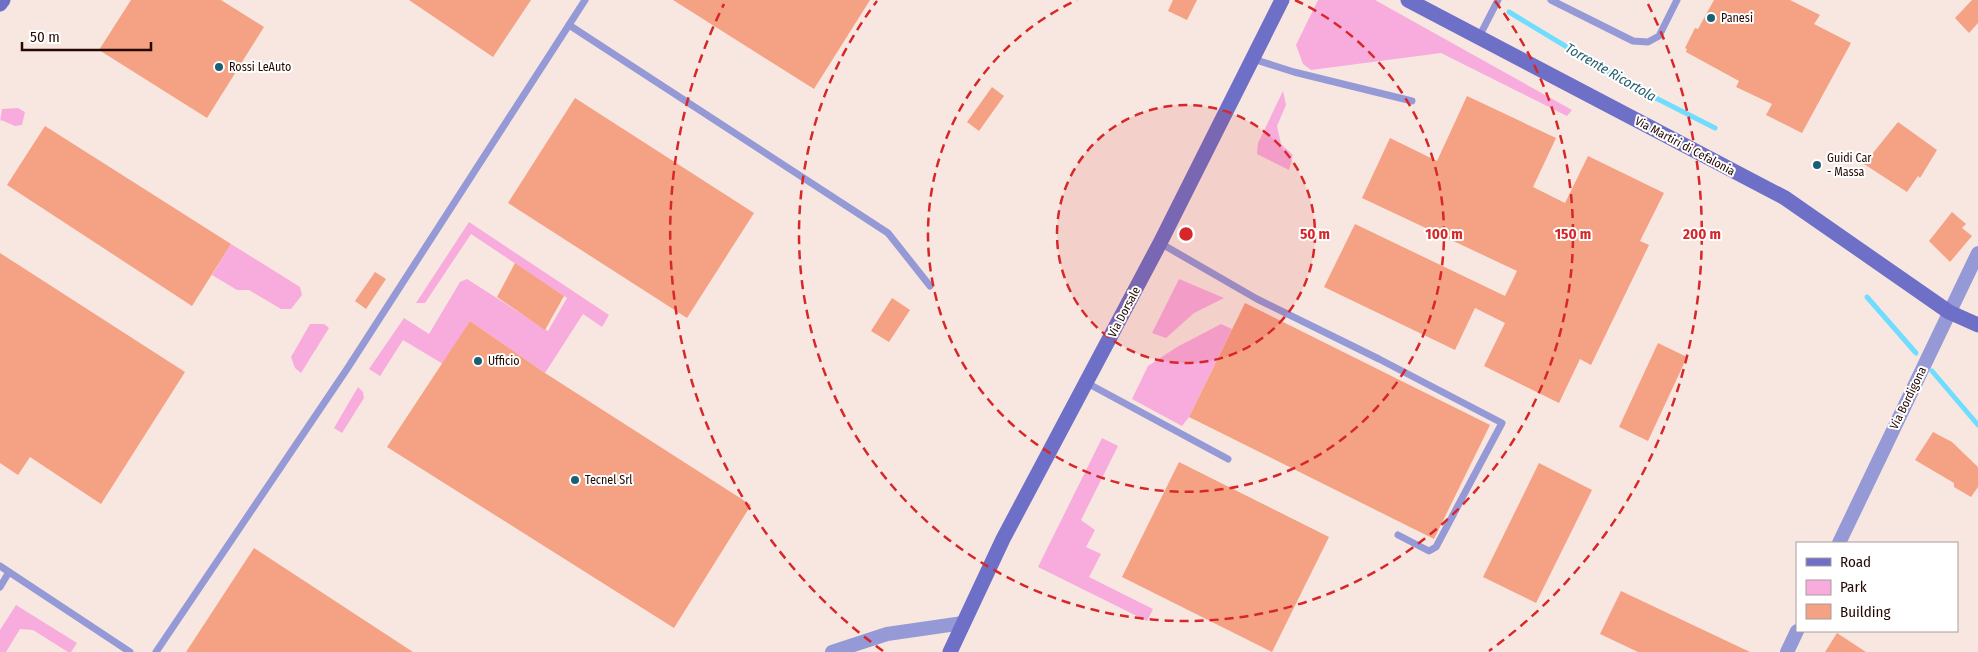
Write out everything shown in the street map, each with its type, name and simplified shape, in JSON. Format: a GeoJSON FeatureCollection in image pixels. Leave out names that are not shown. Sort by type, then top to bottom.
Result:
{"type":"FeatureCollection","features":[{"type":"Feature","properties":{"kind":"street"},"geometry":{"type":"LineString","coordinates":[[0,4],[2,0]]}},
{"type":"Feature","properties":{"kind":"street","name":"Via Dorsale"},"geometry":{"type":"LineString","coordinates":[[950,652],[1003,539],[1160,243],[1282,0]]}},
{"type":"Feature","properties":{"kind":"street","name":"Via Martiri di Cefalonia"},"geometry":{"type":"LineString","coordinates":[[1408,0],[1785,198],[1949,312],[1978,325]]}},
{"type":"Feature","properties":{"kind":"street","name":"Via Bordigona"},"geometry":{"type":"LineString","coordinates":[[1839,542],[1978,253]]}},
{"type":"Feature","properties":{"kind":"street"},"geometry":{"type":"LineString","coordinates":[[832,652],[887,634],[963,623]]}},
{"type":"Feature","properties":{"kind":"street"},"geometry":{"type":"LineString","coordinates":[[1787,652],[1797,632]]}},
{"type":"Feature","properties":{"kind":"lane"},"geometry":{"type":"LineString","coordinates":[[156,652],[347,369],[585,0]]}},
{"type":"Feature","properties":{"kind":"lane"},"geometry":{"type":"LineString","coordinates":[[1479,37],[1498,0]]}},
{"type":"Feature","properties":{"kind":"lane"},"geometry":{"type":"LineString","coordinates":[[1551,0],[1633,40],[1648,42],[1659,36],[1676,0]]}},
{"type":"Feature","properties":{"kind":"lane"},"geometry":{"type":"LineString","coordinates":[[569,25],[888,233],[930,286]]}},
{"type":"Feature","properties":{"kind":"lane"},"geometry":{"type":"LineString","coordinates":[[1252,59],[1294,72],[1412,101]]}},
{"type":"Feature","properties":{"kind":"lane"},"geometry":{"type":"LineString","coordinates":[[1160,243],[1257,299],[1379,359],[1502,424],[1436,546],[1429,551],[1398,535]]}},
{"type":"Feature","properties":{"kind":"lane"},"geometry":{"type":"LineString","coordinates":[[1086,383],[1228,459]]}},
{"type":"Feature","properties":{"kind":"lane"},"geometry":{"type":"LineString","coordinates":[[0,566],[130,652]]}},
{"type":"Feature","properties":{"kind":"lane"},"geometry":{"type":"LineString","coordinates":[[0,587],[9,572]]}},
{"type":"Feature","properties":{"kind":"green space"},"geometry":{"type":"Polygon","coordinates":[[[1318,0],[1375,0],[1572,110],[1567,116],[1441,53],[1311,70],[1303,64],[1296,45],[1318,0]]]}},
{"type":"Feature","properties":{"kind":"green space"},"geometry":{"type":"Polygon","coordinates":[[[1283,91],[1286,105],[1277,126],[1281,144],[1293,155],[1289,170],[1257,154],[1258,143],[1283,91]]]}},
{"type":"Feature","properties":{"kind":"green space"},"geometry":{"type":"Polygon","coordinates":[[[18,108],[25,112],[22,125],[15,126],[1,120],[0,122],[2,109],[18,108]]]}},
{"type":"Feature","properties":{"kind":"green space"},"geometry":{"type":"Polygon","coordinates":[[[469,222],[609,315],[602,327],[583,314],[545,373],[470,321],[443,364],[403,340],[380,376],[369,369],[404,318],[429,334],[460,282],[467,279],[548,331],[567,298],[471,234],[425,303],[416,303],[469,222]]]}},
{"type":"Feature","properties":{"kind":"green space"},"geometry":{"type":"Polygon","coordinates":[[[231,244],[300,287],[302,295],[291,309],[281,309],[249,290],[237,290],[212,275],[231,244]]]}},
{"type":"Feature","properties":{"kind":"green space"},"geometry":{"type":"Polygon","coordinates":[[[1179,279],[1224,298],[1194,313],[1166,338],[1152,333],[1179,279]]]}},
{"type":"Feature","properties":{"kind":"green space"},"geometry":{"type":"Polygon","coordinates":[[[310,324],[324,324],[329,328],[301,373],[295,368],[291,357],[310,324]]]}},
{"type":"Feature","properties":{"kind":"green space"},"geometry":{"type":"Polygon","coordinates":[[[1221,324],[1232,329],[1189,417],[1182,426],[1132,399],[1148,366],[1177,347],[1221,324]]]}},
{"type":"Feature","properties":{"kind":"green space"},"geometry":{"type":"Polygon","coordinates":[[[358,387],[363,392],[364,398],[342,433],[334,428],[358,387]]]}},
{"type":"Feature","properties":{"kind":"green space"},"geometry":{"type":"Polygon","coordinates":[[[1102,438],[1118,446],[1081,520],[1095,530],[1086,547],[1101,554],[1089,577],[1153,609],[1147,621],[1038,567],[1102,438]]]}},
{"type":"Feature","properties":{"kind":"green space"},"geometry":{"type":"Polygon","coordinates":[[[16,605],[77,643],[71,652],[68,652],[33,630],[20,629],[6,652],[0,652],[0,630],[16,605]]]}},
{"type":"Feature","properties":{"kind":"building"},"geometry":{"type":"Polygon","coordinates":[[[131,0],[221,0],[264,27],[207,118],[99,50],[131,0]]]}},
{"type":"Feature","properties":{"kind":"building"},"geometry":{"type":"Polygon","coordinates":[[[409,0],[531,0],[493,57],[409,0]]]}},
{"type":"Feature","properties":{"kind":"building"},"geometry":{"type":"Polygon","coordinates":[[[673,0],[870,0],[814,89],[673,0]]]}},
{"type":"Feature","properties":{"kind":"building"},"geometry":{"type":"Polygon","coordinates":[[[1173,0],[1197,0],[1187,20],[1168,11],[1173,0]]]}},
{"type":"Feature","properties":{"kind":"building"},"geometry":{"type":"Polygon","coordinates":[[[1714,0],[1790,0],[1820,15],[1814,24],[1851,43],[1802,133],[1766,115],[1772,104],[1736,87],[1739,81],[1686,52],[1687,49],[1685,48],[1695,28],[1698,29],[1714,0]]]}},
{"type":"Feature","properties":{"kind":"building"},"geometry":{"type":"Polygon","coordinates":[[[1972,0],[1978,0],[1978,23],[1969,33],[1955,18],[1972,0]]]}},
{"type":"Feature","properties":{"kind":"building"},"geometry":{"type":"Polygon","coordinates":[[[992,87],[1004,96],[979,131],[967,122],[992,87]]]}},
{"type":"Feature","properties":{"kind":"building"},"geometry":{"type":"Polygon","coordinates":[[[1467,96],[1556,138],[1533,187],[1565,203],[1588,156],[1664,193],[1640,241],[1649,245],[1591,365],[1580,359],[1559,403],[1484,366],[1505,323],[1475,308],[1455,350],[1324,287],[1355,224],[1505,296],[1517,271],[1362,198],[1390,138],[1437,161],[1467,96]]]}},
{"type":"Feature","properties":{"kind":"building"},"geometry":{"type":"Polygon","coordinates":[[[575,98],[754,213],[687,318],[508,203],[575,98]]]}},
{"type":"Feature","properties":{"kind":"building"},"geometry":{"type":"Polygon","coordinates":[[[1898,122],[1937,150],[1920,178],[1918,176],[1907,192],[1864,164],[1898,122]]]}},
{"type":"Feature","properties":{"kind":"building"},"geometry":{"type":"Polygon","coordinates":[[[45,126],[231,244],[192,306],[7,185],[45,126]]]}},
{"type":"Feature","properties":{"kind":"building"},"geometry":{"type":"Polygon","coordinates":[[[1952,212],[1966,224],[1962,228],[1972,236],[1950,262],[1929,241],[1952,212]]]}},
{"type":"Feature","properties":{"kind":"building"},"geometry":{"type":"Polygon","coordinates":[[[0,253],[185,372],[101,504],[30,457],[18,475],[0,463],[0,253]]]}},
{"type":"Feature","properties":{"kind":"building"},"geometry":{"type":"Polygon","coordinates":[[[515,263],[564,296],[545,330],[497,297],[515,263]]]}},
{"type":"Feature","properties":{"kind":"building"},"geometry":{"type":"Polygon","coordinates":[[[375,272],[386,279],[366,309],[355,301],[375,272]]]}},
{"type":"Feature","properties":{"kind":"building"},"geometry":{"type":"Polygon","coordinates":[[[892,298],[910,310],[889,342],[871,331],[892,298]]]}},
{"type":"Feature","properties":{"kind":"building"},"geometry":{"type":"Polygon","coordinates":[[[1245,303],[1490,425],[1434,539],[1189,417],[1245,303]]]}},
{"type":"Feature","properties":{"kind":"building","name":"Tecnel Srl"},"geometry":{"type":"Polygon","coordinates":[[[470,321],[545,373],[751,505],[674,628],[387,447],[470,321]]]}},
{"type":"Feature","properties":{"kind":"building"},"geometry":{"type":"Polygon","coordinates":[[[1658,343],[1687,357],[1648,441],[1619,427],[1658,343]]]}},
{"type":"Feature","properties":{"kind":"building"},"geometry":{"type":"Polygon","coordinates":[[[1933,432],[1952,442],[1978,467],[1978,487],[1971,497],[1954,487],[1954,483],[1915,460],[1933,432]]]}},
{"type":"Feature","properties":{"kind":"building"},"geometry":{"type":"Polygon","coordinates":[[[1179,462],[1329,537],[1272,652],[1122,577],[1179,462]]]}},
{"type":"Feature","properties":{"kind":"building"},"geometry":{"type":"Polygon","coordinates":[[[1539,463],[1592,490],[1536,603],[1483,577],[1539,463]]]}},
{"type":"Feature","properties":{"kind":"building"},"geometry":{"type":"Polygon","coordinates":[[[254,548],[413,652],[186,652],[254,548]]]}},
{"type":"Feature","properties":{"kind":"building"},"geometry":{"type":"Polygon","coordinates":[[[1621,591],[1750,652],[1638,652],[1600,634],[1621,591]]]}},
{"type":"Feature","properties":{"kind":"building"},"geometry":{"type":"Polygon","coordinates":[[[1837,633],[1866,652],[1825,652],[1837,633]]]}},
{"type":"Feature","properties":{"kind":"waterway","name":"Torrente Ricortola"},"geometry":{"type":"LineString","coordinates":[[1509,12],[1630,85],[1715,128]]}},
{"type":"Feature","properties":{"kind":"waterway","name":"Torrente Ricortola"},"geometry":{"type":"LineString","coordinates":[[1867,297],[1916,353]]}},
{"type":"Feature","properties":{"kind":"waterway","name":"Torrente Ricortola"},"geometry":{"type":"LineString","coordinates":[[1932,371],[1978,425]]}},
{"type":"Feature","properties":{"kind":"place","name":"Panesi"},"geometry":{"type":"Point","coordinates":[1711,18]}},
{"type":"Feature","properties":{"kind":"place","name":"Rossi LeAuto"},"geometry":{"type":"Point","coordinates":[219,67]}},
{"type":"Feature","properties":{"kind":"place","name":"Guidi Car - Massa"},"geometry":{"type":"Point","coordinates":[1817,165]}},
{"type":"Feature","properties":{"kind":"place","name":"Ufficio"},"geometry":{"type":"Point","coordinates":[478,361]}},
{"type":"Feature","properties":{"kind":"place","name":"Tecnel Srl"},"geometry":{"type":"Point","coordinates":[575,480]}}]}
